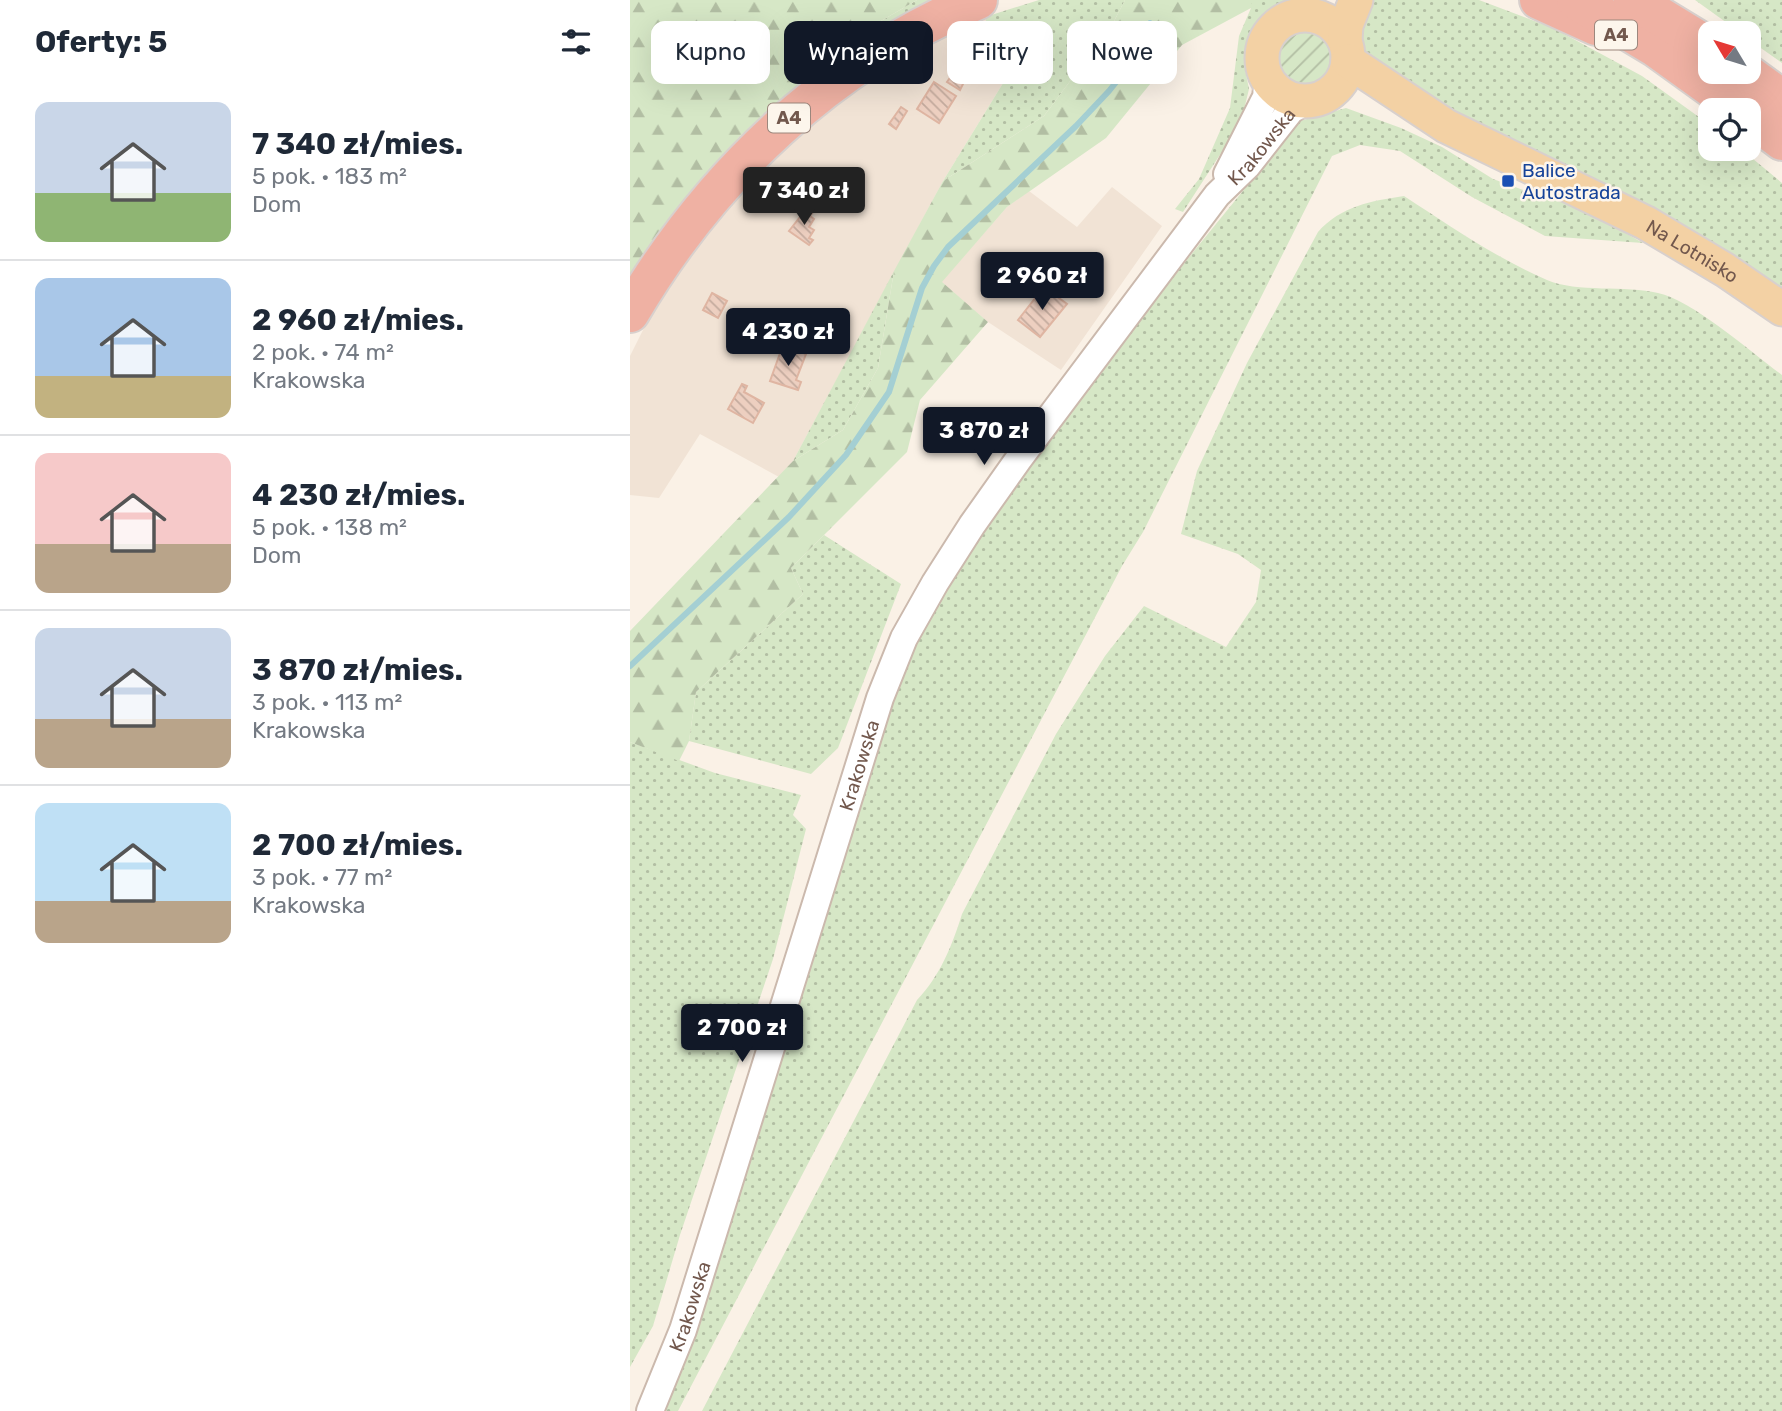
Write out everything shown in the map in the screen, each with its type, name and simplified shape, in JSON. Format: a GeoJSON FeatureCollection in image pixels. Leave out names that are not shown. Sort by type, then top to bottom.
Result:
{"type":"FeatureCollection","features":[{"type":"Feature","properties":{"kind":"highway","name":"A4"},"geometry":{"type":"LineString","coordinates":[[630,313],[697,213],[747,157],[807,103],[881,49],[949,12],[978,0]]}},
{"type":"Feature","properties":{"kind":"highway","name":"A4"},"geometry":{"type":"LineString","coordinates":[[1539,0],[1616,35],[1698,60]]}},
{"type":"Feature","properties":{"kind":"highway"},"geometry":{"type":"LineString","coordinates":[[1576,0],[1620,25],[1698,60]]}},
{"type":"Feature","properties":{"kind":"highway","name":"A4"},"geometry":{"type":"LineString","coordinates":[[1633,0],[1698,58]]}},
{"type":"Feature","properties":{"kind":"highway","name":"A4"},"geometry":{"type":"LineString","coordinates":[[1720,84],[1732,98]]}},
{"type":"Feature","properties":{"kind":"highway"},"geometry":{"type":"LineString","coordinates":[[1761,84],[1782,99]]}},
{"type":"Feature","properties":{"kind":"highway"},"geometry":{"type":"LineString","coordinates":[[1761,125],[1782,141]]}},
{"type":"Feature","properties":{"kind":"main road"},"geometry":{"type":"LineString","coordinates":[[1347,51],[1318,7],[1278,23],[1268,35],[1262,50],[1262,66],[1268,80],[1284,96],[1320,96],[1342,80],[1347,51],[1346,25],[1356,0]]}},
{"type":"Feature","properties":{"kind":"main road","name":"Na Lotnisko"},"geometry":{"type":"LineString","coordinates":[[1347,51],[1446,127]]}},
{"type":"Feature","properties":{"kind":"main road","name":"Na Lotnisko"},"geometry":{"type":"LineString","coordinates":[[1320,96],[1348,93],[1446,127],[1646,223],[1725,270],[1782,310]]}},
{"type":"Feature","properties":{"kind":"street","name":"Krakowska"},"geometry":{"type":"LineString","coordinates":[[1217,195],[1266,97],[1268,80]]}},
{"type":"Feature","properties":{"kind":"street","name":"Krakowska"},"geometry":{"type":"LineString","coordinates":[[650,1411],[683,1329],[880,698],[904,638],[935,583],[1017,460],[1217,195],[1247,166],[1291,110],[1320,96]]}},
{"type":"Feature","properties":{"kind":"shaded area"},"geometry":{"type":"Polygon","coordinates":[[[947,35],[947,84],[1003,84],[943,181],[793,461],[779,477],[700,434],[659,498],[630,495],[630,356],[664,288],[725,210],[783,148],[854,89],[862,84],[933,84],[933,41],[947,35]]]}},
{"type":"Feature","properties":{"kind":"shaded area"},"geometry":{"type":"Polygon","coordinates":[[[1112,187],[1162,226],[1061,370],[988,322],[941,282],[1007,207],[1029,191],[1077,227],[1112,187]]]}},
{"type":"Feature","properties":{"kind":"green space"},"geometry":{"type":"Polygon","coordinates":[[[630,0],[917,0],[881,21],[784,21],[784,84],[804,84],[740,136],[680,212],[630,284],[630,0]]]}},
{"type":"Feature","properties":{"kind":"green space"},"geometry":{"type":"Polygon","coordinates":[[[917,0],[934,0],[919,6],[897,21],[881,21],[917,0]]]}},
{"type":"Feature","properties":{"kind":"green space"},"geometry":{"type":"Polygon","coordinates":[[[1039,0],[1125,0],[1114,21],[1067,21],[1068,84],[1044,116],[943,181],[1003,84],[1053,84],[1053,21],[986,21],[985,17],[1039,0]]]}},
{"type":"Feature","properties":{"kind":"green space"},"geometry":{"type":"Polygon","coordinates":[[[1125,0],[1251,0],[1251,8],[1182,45],[1177,51],[1177,21],[1114,21],[1125,0]]]}},
{"type":"Feature","properties":{"kind":"green space"},"geometry":{"type":"Polygon","coordinates":[[[1251,0],[1299,0],[1274,7],[1254,28],[1246,44],[1244,64],[1249,89],[1241,122],[1183,212],[1175,209],[1199,179],[1230,108],[1239,36],[1251,8],[1251,0]]]}},
{"type":"Feature","properties":{"kind":"green space"},"geometry":{"type":"Polygon","coordinates":[[[1365,0],[1479,0],[1553,28],[1642,76],[1698,116],[1698,161],[1755,161],[1782,183],[1782,296],[1444,107],[1369,62],[1355,43],[1365,0]]]}},
{"type":"Feature","properties":{"kind":"green space"},"geometry":{"type":"Polygon","coordinates":[[[1695,0],[1782,0],[1782,63],[1761,48],[1761,21],[1724,21],[1695,0]]]}},
{"type":"Feature","properties":{"kind":"green space"},"geometry":{"type":"Polygon","coordinates":[[[1297,30],[1309,30],[1324,38],[1332,53],[1332,65],[1324,80],[1309,88],[1297,88],[1282,80],[1274,65],[1274,53],[1282,38],[1297,30]]]}},
{"type":"Feature","properties":{"kind":"green space"},"geometry":{"type":"Polygon","coordinates":[[[804,84],[814,84],[680,212],[740,136],[804,84]]]}},
{"type":"Feature","properties":{"kind":"green space"},"geometry":{"type":"Polygon","coordinates":[[[1068,84],[1150,84],[1106,138],[1007,207],[942,282],[988,322],[920,400],[907,452],[791,568],[803,594],[696,692],[689,741],[679,761],[630,742],[630,631],[793,461],[843,430],[878,368],[894,271],[943,181],[1044,116],[1068,84]]]}},
{"type":"Feature","properties":{"kind":"green space"},"geometry":{"type":"Polygon","coordinates":[[[1346,108],[1401,128],[1442,147],[1493,179],[1526,191],[1562,197],[1643,243],[1545,236],[1472,197],[1400,151],[1360,145],[1332,156],[1143,532],[1122,566],[678,1411],[660,1411],[868,768],[911,645],[1007,488],[1194,251],[1300,121],[1346,108]]]}},
{"type":"Feature","properties":{"kind":"green space"},"geometry":{"type":"Polygon","coordinates":[[[1404,196],[1491,252],[1547,280],[1572,286],[1645,291],[1672,298],[1704,316],[1782,375],[1782,1411],[702,1411],[917,1000],[944,960],[962,914],[1056,734],[1105,656],[1144,606],[1226,647],[1256,602],[1261,570],[1238,554],[1181,534],[1197,471],[1247,363],[1318,232],[1336,216],[1357,206],[1404,196]]]}},
{"type":"Feature","properties":{"kind":"green space"},"geometry":{"type":"Polygon","coordinates":[[[894,271],[878,368],[843,430],[793,461],[894,271]]]}},
{"type":"Feature","properties":{"kind":"green space"},"geometry":{"type":"Polygon","coordinates":[[[824,535],[901,584],[838,748],[811,774],[689,741],[696,692],[803,594],[791,568],[824,535]]]}},
{"type":"Feature","properties":{"kind":"green space"},"geometry":{"type":"Polygon","coordinates":[[[630,742],[715,773],[801,795],[793,815],[806,829],[773,959],[680,1235],[653,1326],[630,1367],[630,742]]]}},
{"type":"Feature","properties":{"kind":"building"},"geometry":{"type":"Polygon","coordinates":[[[933,84],[956,96],[939,123],[917,109],[933,84]]]}},
{"type":"Feature","properties":{"kind":"building"},"geometry":{"type":"Polygon","coordinates":[[[950,84],[963,84],[960,90],[950,84]]]}},
{"type":"Feature","properties":{"kind":"building"},"geometry":{"type":"Polygon","coordinates":[[[901,107],[907,111],[896,129],[889,124],[901,107]]]}},
{"type":"Feature","properties":{"kind":"building"},"geometry":{"type":"Polygon","coordinates":[[[807,208],[813,212],[810,216],[814,219],[809,227],[814,230],[809,238],[813,240],[809,245],[789,231],[807,208]]]}},
{"type":"Feature","properties":{"kind":"building"},"geometry":{"type":"Polygon","coordinates":[[[1002,255],[1017,267],[1000,290],[984,278],[1002,255]]]}},
{"type":"Feature","properties":{"kind":"building"},"geometry":{"type":"Polygon","coordinates":[[[1044,287],[1067,304],[1040,337],[1018,320],[1044,287]]]}},
{"type":"Feature","properties":{"kind":"building"},"geometry":{"type":"Polygon","coordinates":[[[712,293],[727,301],[718,318],[703,310],[712,293]]]}},
{"type":"Feature","properties":{"kind":"building"},"geometry":{"type":"Polygon","coordinates":[[[782,310],[825,322],[817,344],[783,332],[787,322],[778,319],[782,310]]]}},
{"type":"Feature","properties":{"kind":"building"},"geometry":{"type":"Polygon","coordinates":[[[783,345],[806,354],[796,380],[801,382],[798,390],[770,381],[783,345]]]}},
{"type":"Feature","properties":{"kind":"building"},"geometry":{"type":"Polygon","coordinates":[[[742,384],[747,386],[744,392],[764,403],[753,423],[728,409],[742,384]]]}},
{"type":"Feature","properties":{"kind":"waterway"},"geometry":{"type":"LineString","coordinates":[[630,666],[789,517],[846,455],[889,392],[922,288],[934,266],[948,247],[1076,126],[1115,84]]}},
{"type":"Feature","properties":{"kind":"place","name":"Balice Autostrada"},"geometry":{"type":"Point","coordinates":[1508,181]}}]}
